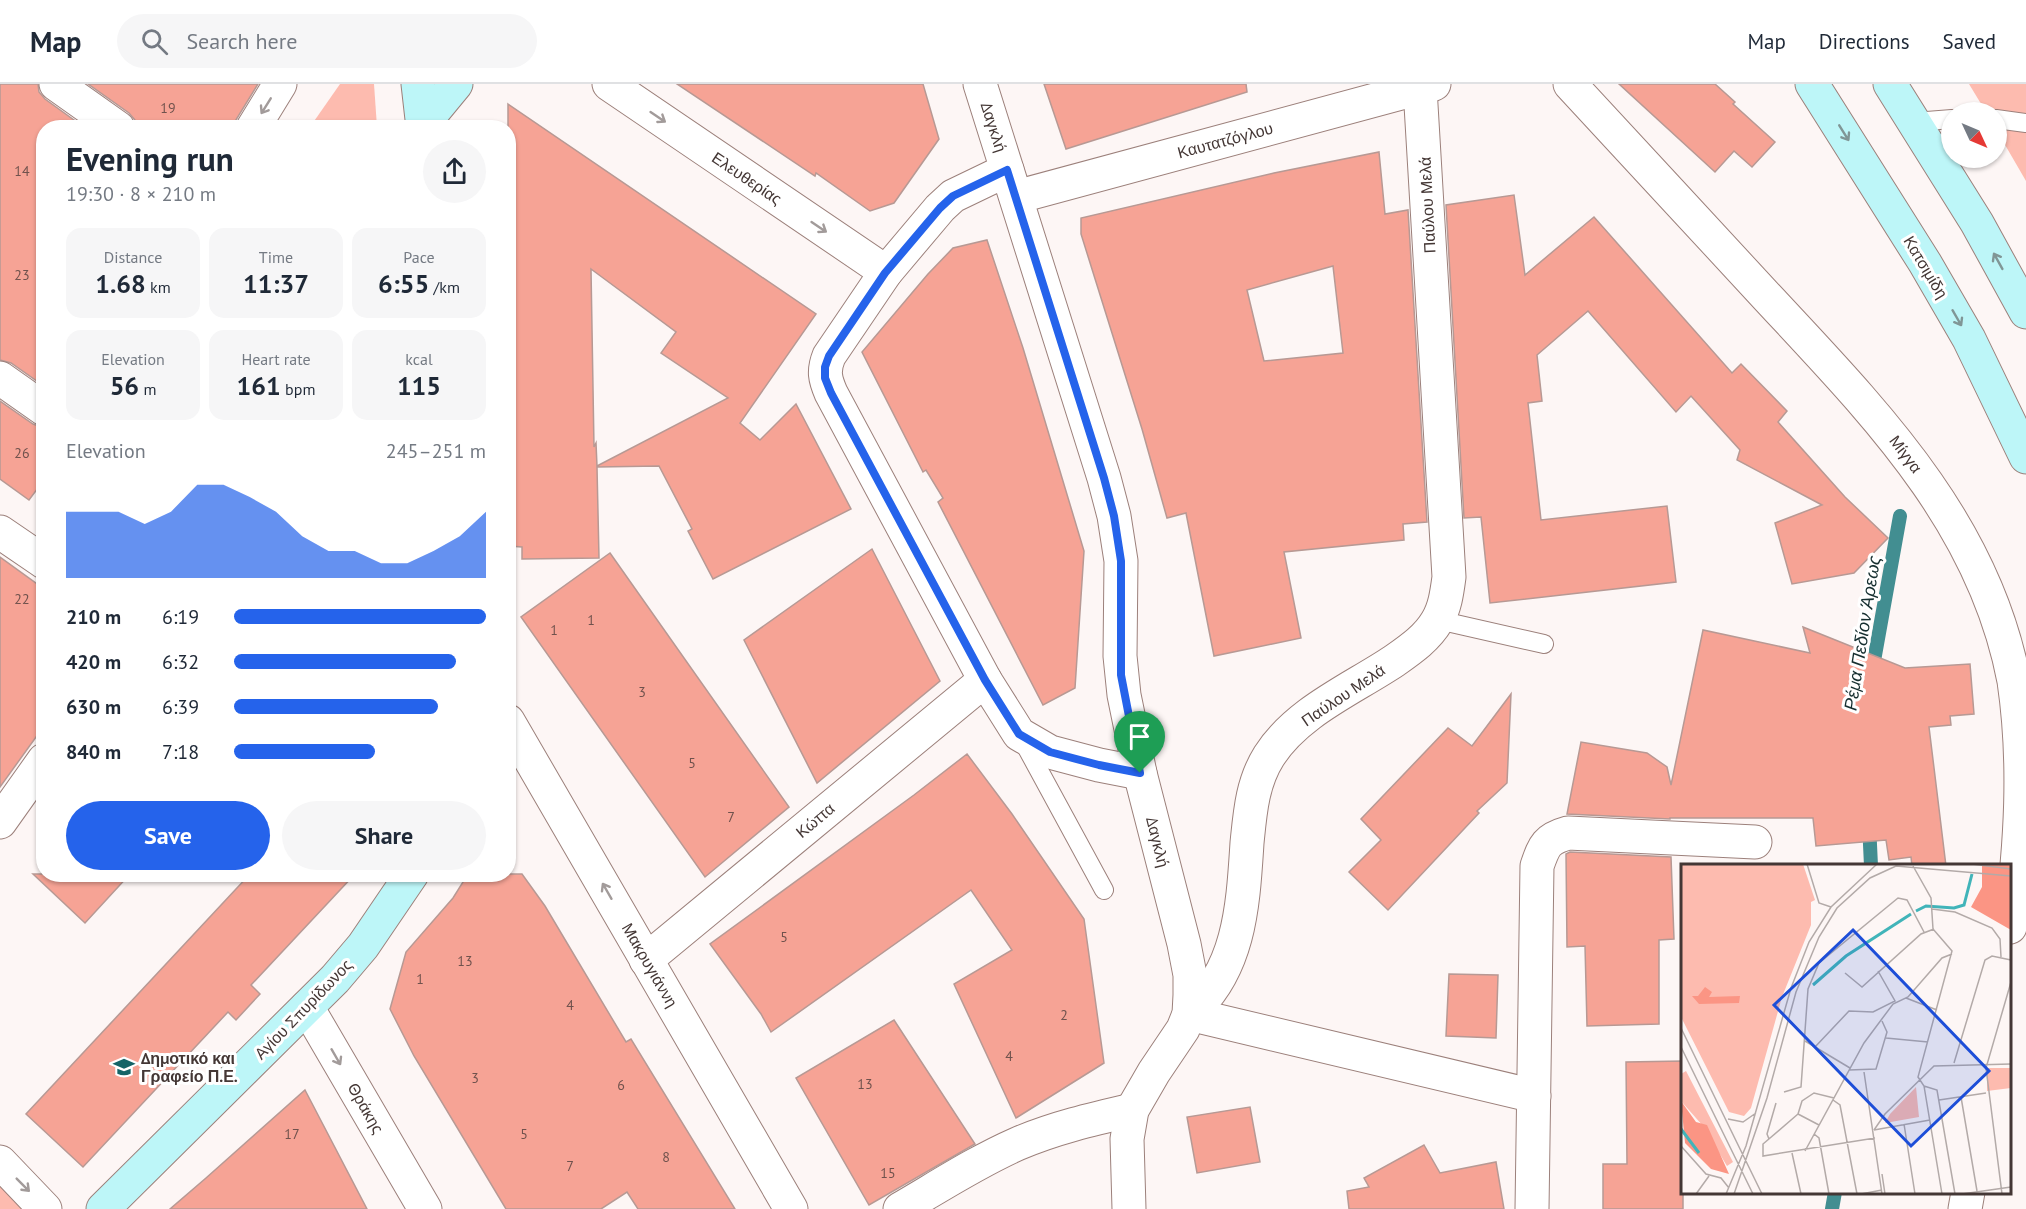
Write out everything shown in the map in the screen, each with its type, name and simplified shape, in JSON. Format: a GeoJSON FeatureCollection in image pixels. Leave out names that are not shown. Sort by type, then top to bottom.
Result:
{"type":"FeatureCollection","features":[{"type":"Feature","properties":{"kind":"main road"},"geometry":{"type":"LineString","coordinates":[[418,84],[422,120]]}},
{"type":"Feature","properties":{"kind":"main road"},"geometry":{"type":"LineString","coordinates":[[428,120],[456,84]]}},
{"type":"Feature","properties":{"kind":"main road","name":"Κατσιμίδη"},"geometry":{"type":"LineString","coordinates":[[1812,84],[1925,263],[1969,339],[2026,457]]}},
{"type":"Feature","properties":{"kind":"main road"},"geometry":{"type":"LineString","coordinates":[[1890,84],[1977,224],[2026,312]]}},
{"type":"Feature","properties":{"kind":"main road","name":"Αγίου Σπυρίδωνος"},"geometry":{"type":"LineString","coordinates":[[103,1209],[335,979],[363,946],[407,882]]}},
{"type":"Feature","properties":{"kind":"street"},"geometry":{"type":"LineString","coordinates":[[56,84],[107,120]]}},
{"type":"Feature","properties":{"kind":"street"},"geometry":{"type":"LineString","coordinates":[[258,120],[280,84]]}},
{"type":"Feature","properties":{"kind":"street","name":"Ελευθερίας"},"geometry":{"type":"LineString","coordinates":[[609,84],[885,273]]}},
{"type":"Feature","properties":{"kind":"street","name":"Δαγκλή"},"geometry":{"type":"LineString","coordinates":[[980,84],[1114,516],[1121,561],[1121,675],[1140,773],[1190,975],[1189,1014],[1183,1029],[1132,1110],[1127,1139],[1129,1209]]}},
{"type":"Feature","properties":{"kind":"street","name":"Μίγγα"},"geometry":{"type":"LineString","coordinates":[[1570,84],[1862,398],[1931,486],[1976,563],[2003,638],[2014,682],[2019,721],[2022,818],[2020,856],[2011,920]]}},
{"type":"Feature","properties":{"kind":"street","name":"Καυτατζόγλου"},"geometry":{"type":"LineString","coordinates":[[1019,734],[985,680],[831,393],[825,378],[825,367],[829,356],[885,273],[940,208],[953,196],[1427,86]]}},
{"type":"Feature","properties":{"kind":"street","name":"Παύλου Μελά"},"geometry":{"type":"LineString","coordinates":[[1189,1014],[1215,987],[1234,941],[1241,913],[1251,803],[1263,767],[1276,745],[1330,700],[1407,652],[1427,635],[1438,620],[1445,601],[1449,577],[1427,86]]}},
{"type":"Feature","properties":{"kind":"street"},"geometry":{"type":"LineString","coordinates":[[0,378],[36,403]]}},
{"type":"Feature","properties":{"kind":"street"},"geometry":{"type":"LineString","coordinates":[[0,532],[36,557]]}},
{"type":"Feature","properties":{"kind":"street","name":"Κώττα"},"geometry":{"type":"LineString","coordinates":[[646,960],[985,680]]}},
{"type":"Feature","properties":{"kind":"street"},"geometry":{"type":"LineString","coordinates":[[1019,734],[1050,752],[1140,773]]}},
{"type":"Feature","properties":{"kind":"street","name":"Μακρυγιάννη"},"geometry":{"type":"LineString","coordinates":[[516,735],[791,1209]]}},
{"type":"Feature","properties":{"kind":"street"},"geometry":{"type":"LineString","coordinates":[[2,816],[36,771]]}},
{"type":"Feature","properties":{"kind":"street"},"geometry":{"type":"LineString","coordinates":[[1532,1209],[1537,866],[1543,847],[1554,837],[1568,834],[1755,842]]}},
{"type":"Feature","properties":{"kind":"street","name":"Θράκης"},"geometry":{"type":"LineString","coordinates":[[307,1007],[425,1209]]}},
{"type":"Feature","properties":{"kind":"street"},"geometry":{"type":"LineString","coordinates":[[1189,1014],[1534,1096]]}},
{"type":"Feature","properties":{"kind":"street"},"geometry":{"type":"LineString","coordinates":[[900,1209],[991,1156],[1017,1144],[1050,1131],[1132,1110]]}},
{"type":"Feature","properties":{"kind":"street"},"geometry":{"type":"LineString","coordinates":[[0,1162],[45,1209]]}},
{"type":"Feature","properties":{"kind":"street"},"geometry":{"type":"LineString","coordinates":[[1965,1209],[1968,1194]]}},
{"type":"Feature","properties":{"kind":"lane"},"geometry":{"type":"LineString","coordinates":[[1914,122],[1941,120]]}},
{"type":"Feature","properties":{"kind":"lane"},"geometry":{"type":"LineString","coordinates":[[2007,120],[2026,123]]}},
{"type":"Feature","properties":{"kind":"lane"},"geometry":{"type":"LineString","coordinates":[[1438,620],[1544,644]]}},
{"type":"Feature","properties":{"kind":"lane"},"geometry":{"type":"LineString","coordinates":[[1019,734],[1104,890]]}},
{"type":"Feature","properties":{"kind":"shaded area"},"geometry":{"type":"Polygon","coordinates":[[[340,84],[374,84],[377,120],[315,120],[340,84]]]}},
{"type":"Feature","properties":{"kind":"shaded area"},"geometry":{"type":"Polygon","coordinates":[[[1969,84],[2026,84],[2026,181],[2007,148],[2007,102],[1980,102],[1969,84]]]}},
{"type":"Feature","properties":{"kind":"shaded area"},"geometry":{"type":"Polygon","coordinates":[[[0,1186],[23,1209],[0,1209],[0,1186]]]}},
{"type":"Feature","properties":{"kind":"building"},"geometry":{"type":"Polygon","coordinates":[[[0,84],[38,84],[39,92],[45,99],[74,120],[36,120],[36,380],[11,363],[0,360],[0,84]]]}},
{"type":"Feature","properties":{"kind":"building"},"geometry":{"type":"Polygon","coordinates":[[[88,84],[258,84],[236,120],[135,120],[129,113],[88,84]]]}},
{"type":"Feature","properties":{"kind":"building"},"geometry":{"type":"Polygon","coordinates":[[[677,84],[923,84],[939,139],[894,203],[870,211],[816,173],[815,176],[677,84]]]}},
{"type":"Feature","properties":{"kind":"building"},"geometry":{"type":"Polygon","coordinates":[[[1044,84],[1246,84],[1247,92],[1066,149],[1044,84]]]}},
{"type":"Feature","properties":{"kind":"building"},"geometry":{"type":"Polygon","coordinates":[[[1619,84],[1715,84],[1735,102],[1733,104],[1775,142],[1752,167],[1734,151],[1715,172],[1619,84]]]}},
{"type":"Feature","properties":{"kind":"building"},"geometry":{"type":"Polygon","coordinates":[[[508,104],[816,314],[740,423],[760,440],[796,404],[851,509],[713,579],[688,531],[692,529],[659,466],[597,467],[599,558],[522,559],[522,547],[516,547],[516,120],[508,120],[508,104]],[[591,269],[594,447],[596,443],[597,466],[728,398],[661,353],[676,332],[591,269]]]}},
{"type":"Feature","properties":{"kind":"building"},"geometry":{"type":"Polygon","coordinates":[[[1379,152],[1385,214],[1408,210],[1427,522],[1403,524],[1404,540],[1284,552],[1301,638],[1214,656],[1186,513],[1167,518],[1142,429],[1081,234],[1081,218],[1274,173],[1379,152]],[[1333,266],[1247,290],[1264,361],[1343,353],[1333,266]]]}},
{"type":"Feature","properties":{"kind":"building"},"geometry":{"type":"Polygon","coordinates":[[[1514,195],[1525,275],[1594,217],[1732,373],[1741,364],[1787,411],[1778,422],[1845,497],[1888,538],[1854,573],[1792,584],[1775,523],[1822,505],[1737,460],[1740,450],[1691,396],[1676,412],[1588,311],[1537,355],[1542,401],[1528,403],[1541,520],[1667,506],[1676,582],[1490,603],[1481,517],[1464,518],[1446,205],[1514,195]]]}},
{"type":"Feature","properties":{"kind":"building"},"geometry":{"type":"Polygon","coordinates":[[[987,240],[1023,348],[1084,551],[1075,688],[1043,705],[938,502],[943,498],[926,470],[923,472],[862,352],[953,248],[987,240]]]}},
{"type":"Feature","properties":{"kind":"building"},"geometry":{"type":"Polygon","coordinates":[[[0,401],[36,425],[36,491],[29,500],[0,479],[0,401]]]}},
{"type":"Feature","properties":{"kind":"building"},"geometry":{"type":"Polygon","coordinates":[[[872,549],[940,681],[817,783],[744,640],[872,549]]]}},
{"type":"Feature","properties":{"kind":"building"},"geometry":{"type":"Polygon","coordinates":[[[610,553],[789,807],[705,877],[521,617],[610,553]]]}},
{"type":"Feature","properties":{"kind":"building"},"geometry":{"type":"Polygon","coordinates":[[[0,557],[36,583],[36,737],[0,787],[0,557]]]}},
{"type":"Feature","properties":{"kind":"building"},"geometry":{"type":"Polygon","coordinates":[[[1803,627],[1905,668],[1970,664],[1974,714],[1950,716],[1951,725],[1929,727],[1946,864],[1912,864],[1911,857],[1889,860],[1886,840],[1816,846],[1813,818],[1670,819],[1567,814],[1581,742],[1647,753],[1667,767],[1671,785],[1703,630],[1810,653],[1803,627]]]}},
{"type":"Feature","properties":{"kind":"building"},"geometry":{"type":"Polygon","coordinates":[[[1511,694],[1507,783],[1477,811],[1479,813],[1388,910],[1349,872],[1381,840],[1361,819],[1448,728],[1472,746],[1511,694]]]}},
{"type":"Feature","properties":{"kind":"building"},"geometry":{"type":"Polygon","coordinates":[[[967,754],[1012,814],[1084,919],[1104,1063],[1016,1118],[954,984],[1012,950],[971,890],[771,1032],[761,1014],[710,944],[967,754]]]}},
{"type":"Feature","properties":{"kind":"building"},"geometry":{"type":"Polygon","coordinates":[[[1570,852],[1671,857],[1674,939],[1659,940],[1659,1024],[1587,1026],[1585,946],[1567,947],[1566,854],[1570,852]]]}},
{"type":"Feature","properties":{"kind":"building"},"geometry":{"type":"Polygon","coordinates":[[[516,874],[522,874],[545,906],[626,1042],[631,1039],[735,1209],[638,1209],[627,1192],[601,1209],[506,1209],[414,1056],[390,1009],[406,952],[453,898],[463,882],[516,882],[516,874]]]}},
{"type":"Feature","properties":{"kind":"building"},"geometry":{"type":"Polygon","coordinates":[[[41,882],[123,882],[85,923],[41,882]]]}},
{"type":"Feature","properties":{"kind":"building","name":"Δημοτικό και Γραφείο Π.Ε."},"geometry":{"type":"Polygon","coordinates":[[[243,882],[348,882],[251,985],[260,994],[236,1020],[228,1012],[83,1167],[26,1114],[243,882]]]}},
{"type":"Feature","properties":{"kind":"building"},"geometry":{"type":"Polygon","coordinates":[[[1449,974],[1498,975],[1496,1038],[1446,1036],[1449,974]]]}},
{"type":"Feature","properties":{"kind":"building"},"geometry":{"type":"Polygon","coordinates":[[[894,1020],[975,1144],[869,1205],[796,1078],[894,1020]]]}},
{"type":"Feature","properties":{"kind":"building"},"geometry":{"type":"Polygon","coordinates":[[[1681,1061],[1683,1209],[1603,1209],[1603,1164],[1627,1164],[1626,1062],[1681,1061]]]}},
{"type":"Feature","properties":{"kind":"building"},"geometry":{"type":"Polygon","coordinates":[[[305,1090],[367,1209],[170,1209],[206,1178],[305,1090]]]}},
{"type":"Feature","properties":{"kind":"building"},"geometry":{"type":"Polygon","coordinates":[[[1250,1107],[1260,1162],[1197,1173],[1187,1117],[1250,1107]]]}},
{"type":"Feature","properties":{"kind":"building"},"geometry":{"type":"Polygon","coordinates":[[[1424,1145],[1440,1173],[1496,1162],[1504,1209],[1349,1209],[1347,1191],[1369,1187],[1364,1178],[1424,1145]]]}},
{"type":"Feature","properties":{"kind":"waterway","name":"Ρέμα Πεδίον Άρεως"},"geometry":{"type":"LineString","coordinates":[[1872,672],[1900,516]]}},
{"type":"Feature","properties":{"kind":"waterway","name":"Ρέμα Πεδίον Άρεως"},"geometry":{"type":"LineString","coordinates":[[1869,823],[1871,864]]}},
{"type":"Feature","properties":{"kind":"waterway","name":"Ρέμα Πεδίον Άρεως"},"geometry":{"type":"LineString","coordinates":[[1832,1209],[1835,1194]]}},
{"type":"Feature","properties":{"kind":"place","name":"Δημοτικό και Γραφείο Π.Ε."},"geometry":{"type":"Point","coordinates":[124,1067]}},
{"type":"Feature","properties":{"kind":"route"},"geometry":{"type":"LineString","coordinates":[[1007,170],[1114,516],[1121,561],[1121,675],[1128,721],[1140,773],[1050,752],[1019,734],[985,680],[825,378],[825,367],[829,356],[857,314],[885,273],[940,208],[953,196],[1007,170]]}}]}
